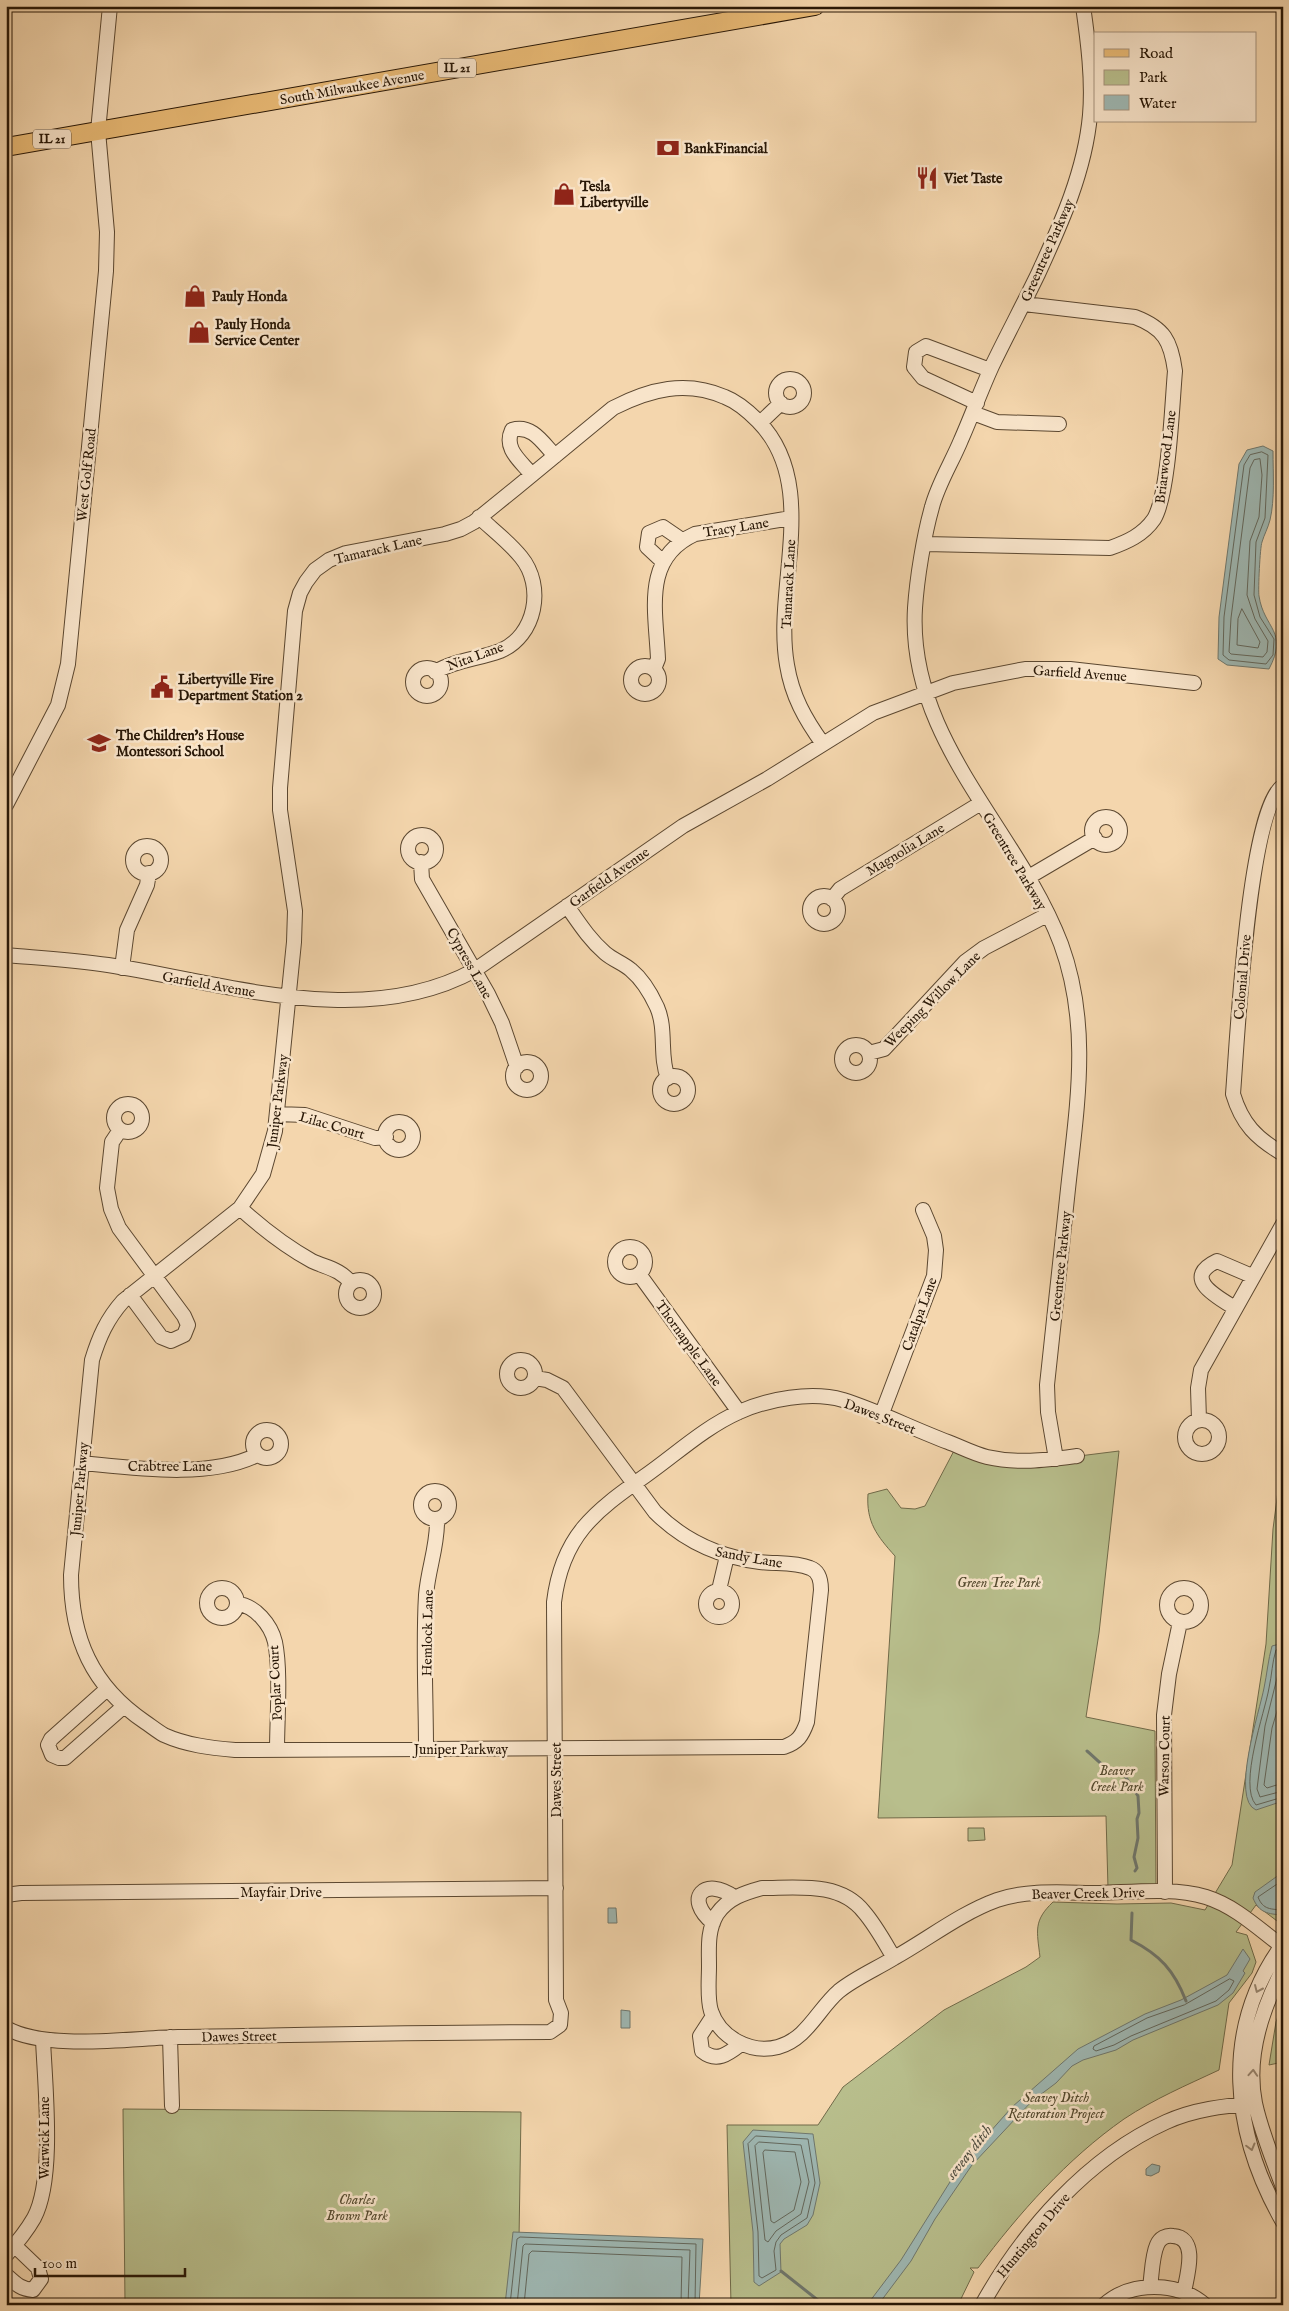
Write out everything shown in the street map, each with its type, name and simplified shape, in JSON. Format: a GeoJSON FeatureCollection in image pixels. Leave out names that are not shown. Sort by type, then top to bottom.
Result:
{"type":"FeatureCollection","features":[{"type":"Feature","properties":{"kind":"main road","name":"South Milwaukee Avenue"},"geometry":{"type":"LineString","coordinates":[[6,148],[815,6]]}},
{"type":"Feature","properties":{"kind":"street","name":"West Golf Road"},"geometry":{"type":"LineString","coordinates":[[6,805],[58,704],[68,664],[106,271],[107,232],[98,131],[110,6]]}},
{"type":"Feature","properties":{"kind":"street","name":"Greentree Parkway"},"geometry":{"type":"LineString","coordinates":[[1056,1459],[1048,1412],[1047,1385],[1080,1075],[1081,1049],[1072,983],[1061,944],[1047,915],[1027,878],[954,759],[932,714],[925,693],[915,644],[915,606],[932,505],[990,370],[1024,304],[1069,204],[1085,146],[1090,115],[1087,32],[1083,6]]}},
{"type":"Feature","properties":{"kind":"street","name":"Briarwood Lane"},"geometry":{"type":"LineString","coordinates":[[925,544],[1110,548],[1129,542],[1143,531],[1159,508],[1164,487],[1175,372],[1173,356],[1166,337],[1152,323],[1135,317],[1024,304]]}},
{"type":"Feature","properties":{"kind":"street"},"geometry":{"type":"LineString","coordinates":[[990,370],[936,348],[926,346],[916,352],[914,367],[923,378],[996,422],[1059,424]]}},
{"type":"Feature","properties":{"kind":"street","name":"Tamarack Lane"},"geometry":{"type":"LineString","coordinates":[[288,997],[294,942],[294,911],[280,810],[280,788],[295,611],[300,593],[315,570],[329,560],[346,553],[445,534],[461,529],[532,475],[613,408],[644,393],[679,386],[718,394],[734,400],[771,434],[787,470],[790,488],[791,518],[785,643],[787,665],[795,698],[808,724],[822,744]]}},
{"type":"Feature","properties":{"kind":"street"},"geometry":{"type":"LineString","coordinates":[[760,423],[781,403]]}},
{"type":"Feature","properties":{"kind":"street"},"geometry":{"type":"LineString","coordinates":[[532,475],[509,446],[508,438],[512,430],[521,427],[530,430],[555,456]]}},
{"type":"Feature","properties":{"kind":"street","name":"Nita Lane"},"geometry":{"type":"LineString","coordinates":[[435,672],[448,664],[474,659],[502,650],[520,636],[530,620],[534,604],[534,590],[530,572],[521,557],[479,517]]}},
{"type":"Feature","properties":{"kind":"street","name":"Tracy Lane"},"geometry":{"type":"LineString","coordinates":[[654,669],[658,659],[655,586],[662,561],[682,540],[695,534],[791,518]]}},
{"type":"Feature","properties":{"kind":"street"},"geometry":{"type":"LineString","coordinates":[[662,561],[647,547],[650,533],[662,527],[672,531],[682,540]]}},
{"type":"Feature","properties":{"kind":"street","name":"Garfield Avenue"},"geometry":{"type":"LineString","coordinates":[[6,955],[122,968],[288,997],[347,1000],[412,994],[450,983],[475,970],[683,826],[767,779],[873,713],[953,683],[985,675],[1025,669],[1070,670],[1194,683]]}},
{"type":"Feature","properties":{"kind":"street","name":"Colonial Drive"},"geometry":{"type":"LineString","coordinates":[[1283,786],[1275,791],[1263,822],[1258,850],[1246,925],[1233,1094],[1240,1116],[1262,1142],[1283,1154]]}},
{"type":"Feature","properties":{"kind":"street","name":"Magnolia Lane"},"geometry":{"type":"LineString","coordinates":[[832,899],[840,889],[981,803]]}},
{"type":"Feature","properties":{"kind":"street"},"geometry":{"type":"LineString","coordinates":[[1027,878],[1095,838]]}},
{"type":"Feature","properties":{"kind":"street","name":"Cypress Lane"},"geometry":{"type":"LineString","coordinates":[[421,862],[422,879],[475,970],[502,1023],[517,1067]]}},
{"type":"Feature","properties":{"kind":"street"},"geometry":{"type":"LineString","coordinates":[[122,968],[127,930],[147,885],[149,873]]}},
{"type":"Feature","properties":{"kind":"street"},"geometry":{"type":"LineString","coordinates":[[567,906],[590,939],[607,955],[631,970],[644,985],[659,1016],[663,1031],[665,1071],[668,1078]]}},
{"type":"Feature","properties":{"kind":"street","name":"Weeping Willow Lane"},"geometry":{"type":"LineString","coordinates":[[869,1054],[884,1049],[965,962],[984,948],[1047,915]]}},
{"type":"Feature","properties":{"kind":"street","name":"Juniper Parkway"},"geometry":{"type":"LineString","coordinates":[[288,997],[277,1114],[270,1154],[263,1174],[240,1208],[153,1275],[110,1316],[98,1339],[92,1360],[71,1575],[71,1599],[76,1626],[86,1654],[107,1688],[123,1707],[163,1734],[186,1742],[220,1749],[784,1747],[794,1743],[804,1733]]}},
{"type":"Feature","properties":{"kind":"street","name":"Lilac Court"},"geometry":{"type":"LineString","coordinates":[[277,1114],[305,1115],[375,1138],[386,1137]]}},
{"type":"Feature","properties":{"kind":"street"},"geometry":{"type":"LineString","coordinates":[[120,1130],[112,1142],[107,1188],[111,1209],[119,1228],[187,1320],[187,1330],[181,1339],[171,1341],[161,1337],[130,1295]]}},
{"type":"Feature","properties":{"kind":"street"},"geometry":{"type":"LineString","coordinates":[[240,1208],[284,1244],[313,1261],[342,1272],[351,1283]]}},
{"type":"Feature","properties":{"kind":"street","name":"Catalpa Lane"},"geometry":{"type":"LineString","coordinates":[[881,1416],[934,1276],[936,1250],[934,1236],[923,1210]]}},
{"type":"Feature","properties":{"kind":"street"},"geometry":{"type":"LineString","coordinates":[[1199,1420],[1198,1388],[1201,1370],[1252,1276],[1283,1224]]}},
{"type":"Feature","properties":{"kind":"street"},"geometry":{"type":"LineString","coordinates":[[1235,1308],[1207,1290],[1203,1284],[1202,1275],[1206,1266],[1218,1261],[1252,1276]]}},
{"type":"Feature","properties":{"kind":"street","name":"Thornapple Lane"},"geometry":{"type":"LineString","coordinates":[[639,1274],[739,1412]]}},
{"type":"Feature","properties":{"kind":"street","name":"Sandy Lane"},"geometry":{"type":"LineString","coordinates":[[535,1378],[547,1380],[563,1388],[655,1512],[672,1529],[705,1548],[727,1556],[812,1568],[821,1580],[807,1722],[804,1733]]}},
{"type":"Feature","properties":{"kind":"street","name":"Dawes Street"},"geometry":{"type":"LineString","coordinates":[[6,2028],[26,2037],[43,2040],[550,2032],[560,2026],[561,2013],[556,2000],[554,1602],[557,1581],[573,1541],[588,1521],[634,1484],[717,1425],[739,1412],[769,1402],[809,1397],[842,1400],[984,1456],[1024,1462],[1077,1456]]}},
{"type":"Feature","properties":{"kind":"street","name":"Crabtree Lane"},"geometry":{"type":"LineString","coordinates":[[82,1463],[143,1468],[209,1468],[245,1461],[258,1455]]}},
{"type":"Feature","properties":{"kind":"street","name":"Hemlock Lane"},"geometry":{"type":"LineString","coordinates":[[426,1749],[426,1595],[430,1564],[438,1535],[437,1519]]}},
{"type":"Feature","properties":{"kind":"street"},"geometry":{"type":"LineString","coordinates":[[719,1590],[727,1556]]}},
{"type":"Feature","properties":{"kind":"street","name":"Poplar Court"},"geometry":{"type":"LineString","coordinates":[[237,1604],[245,1605],[256,1612],[265,1623],[274,1641],[278,1750]]}},
{"type":"Feature","properties":{"kind":"street","name":"Warson Court"},"geometry":{"type":"LineString","coordinates":[[1165,1892],[1164,1715],[1169,1674],[1180,1622]]}},
{"type":"Feature","properties":{"kind":"street"},"geometry":{"type":"LineString","coordinates":[[107,1688],[51,1739],[48,1745],[52,1755],[65,1758],[123,1707]]}},
{"type":"Feature","properties":{"kind":"street"},"geometry":{"type":"LineString","coordinates":[[714,1923],[698,1907],[698,1900],[702,1894],[707,1889],[714,1887],[723,1889],[734,1897]]}},
{"type":"Feature","properties":{"kind":"street","name":"Mayfair Drive"},"geometry":{"type":"LineString","coordinates":[[6,1895],[31,1893],[556,1888]]}},
{"type":"Feature","properties":{"kind":"street"},"geometry":{"type":"LineString","coordinates":[[742,2044],[729,2054],[718,2058],[709,2057],[702,2051],[700,2036],[713,2016],[709,1985],[709,1937],[718,1914],[734,1897],[762,1888],[819,1888],[838,1892],[857,1904],[865,1913],[894,1958]]}},
{"type":"Feature","properties":{"kind":"street","name":"Beaver Creek Drive"},"geometry":{"type":"LineString","coordinates":[[713,2016],[717,2024],[742,2044],[768,2048],[780,2047],[797,2038],[841,1990],[979,1908],[1012,1896],[1030,1894],[1165,1892],[1195,1895],[1219,1902],[1237,1912],[1282,1945]]}},
{"type":"Feature","properties":{"kind":"street"},"geometry":{"type":"LineString","coordinates":[[1282,1945],[1254,1998],[1244,2030],[1239,2062],[1248,2104],[1254,2160],[1283,2222]]}},
{"type":"Feature","properties":{"kind":"street"},"geometry":{"type":"LineString","coordinates":[[1283,1969],[1258,2033],[1248,2104],[1278,2160],[1283,2187]]}},
{"type":"Feature","properties":{"kind":"street"},"geometry":{"type":"LineString","coordinates":[[170,2037],[172,2106]]}},
{"type":"Feature","properties":{"kind":"street","name":"Warwick Lane"},"geometry":{"type":"LineString","coordinates":[[10,2251],[34,2217],[43,2190],[47,2168],[43,2040]]}},
{"type":"Feature","properties":{"kind":"street","name":"Huntington Drive"},"geometry":{"type":"LineString","coordinates":[[982,2305],[995,2281],[1037,2226],[1072,2188],[1097,2167],[1132,2141],[1167,2121],[1204,2109],[1248,2104]]}},
{"type":"Feature","properties":{"kind":"street"},"geometry":{"type":"LineString","coordinates":[[1150,2287],[1157,2246],[1161,2239],[1170,2235],[1180,2237],[1186,2241],[1189,2249],[1184,2292]]}},
{"type":"Feature","properties":{"kind":"street"},"geometry":{"type":"LineString","coordinates":[[6,2275],[17,2286],[25,2290],[32,2290],[41,2279],[38,2268],[10,2251]]}},
{"type":"Feature","properties":{"kind":"street"},"geometry":{"type":"LineString","coordinates":[[1104,2305],[1121,2294],[1150,2287],[1184,2292],[1205,2305]]}},
{"type":"Feature","properties":{"kind":"green space","name":"Green Tree Park"},"geometry":{"type":"Polygon","coordinates":[[[957,1445],[984,1456],[1071,1457],[1119,1451],[1099,1633],[1086,1717],[1155,1731],[1156,1892],[1108,1888],[1106,1816],[878,1818],[895,1556],[874,1528],[869,1513],[868,1494],[887,1489],[901,1508],[915,1509],[925,1506],[957,1445]]]}},
{"type":"Feature","properties":{"kind":"green space","name":"Seavey Ditch Restoration Project"},"geometry":{"type":"Polygon","coordinates":[[[1283,1453],[1283,1922],[1281,1924],[1256,1905],[1236,1932],[1247,1935],[1256,1962],[1252,1973],[1229,2003],[1219,2070],[1135,2112],[1083,2151],[1027,2207],[978,2268],[970,2268],[974,2272],[958,2305],[731,2305],[727,2125],[818,2125],[843,2087],[944,2010],[1026,1967],[1040,1957],[1038,1940],[1039,1921],[1053,1902],[1171,1903],[1205,1910],[1232,1865],[1266,1644],[1273,1529],[1283,1453]]]}},
{"type":"Feature","properties":{"kind":"green space"},"geometry":{"type":"Polygon","coordinates":[[[968,1828],[984,1828],[985,1840],[968,1841],[968,1828]]]}},
{"type":"Feature","properties":{"kind":"green space"},"geometry":{"type":"Polygon","coordinates":[[[1283,2002],[1283,2062],[1269,2065],[1276,2022],[1283,2002]]]}},
{"type":"Feature","properties":{"kind":"green space","name":"Charles Brown Park"},"geometry":{"type":"Polygon","coordinates":[[[123,2109],[521,2112],[518,2303],[125,2302],[123,2109]]]}},
{"type":"Feature","properties":{"kind":"water"},"geometry":{"type":"Polygon","coordinates":[[[1263,446],[1273,451],[1273,503],[1270,520],[1261,546],[1259,586],[1262,607],[1276,638],[1277,646],[1269,669],[1227,665],[1218,659],[1219,617],[1239,464],[1247,450],[1263,446]]]}},
{"type":"Feature","properties":{"kind":"water"},"geometry":{"type":"Polygon","coordinates":[[[1283,1643],[1283,1801],[1256,1810],[1249,1803],[1246,1789],[1249,1753],[1272,1646],[1283,1643]]]}},
{"type":"Feature","properties":{"kind":"water"},"geometry":{"type":"Polygon","coordinates":[[[1283,1872],[1283,1915],[1261,1910],[1253,1898],[1255,1892],[1283,1872]]]}},
{"type":"Feature","properties":{"kind":"water"},"geometry":{"type":"Polygon","coordinates":[[[608,1908],[616,1908],[617,1923],[608,1923],[608,1908]]]}},
{"type":"Feature","properties":{"kind":"water"},"geometry":{"type":"Polygon","coordinates":[[[1243,1949],[1250,1959],[1243,1971],[1245,1973],[1233,1993],[1218,2005],[1133,2040],[1116,2050],[1083,2060],[1072,2066],[1056,2083],[1032,2101],[972,2165],[935,2219],[911,2261],[878,2305],[867,2305],[901,2260],[960,2166],[1012,2107],[1078,2049],[1145,2014],[1181,2000],[1227,1975],[1243,1949]]]}},
{"type":"Feature","properties":{"kind":"water"},"geometry":{"type":"Polygon","coordinates":[[[621,2010],[630,2011],[630,2028],[621,2028],[621,2010]]]}},
{"type":"Feature","properties":{"kind":"water"},"geometry":{"type":"Polygon","coordinates":[[[753,2130],[813,2134],[820,2183],[813,2215],[807,2225],[784,2239],[780,2244],[781,2272],[759,2286],[754,2282],[753,2232],[743,2142],[753,2130]]]}},
{"type":"Feature","properties":{"kind":"water"},"geometry":{"type":"Polygon","coordinates":[[[1152,2164],[1160,2166],[1159,2172],[1151,2176],[1146,2175],[1146,2169],[1152,2164]]]}},
{"type":"Feature","properties":{"kind":"water"},"geometry":{"type":"Polygon","coordinates":[[[513,2232],[703,2239],[699,2305],[505,2305],[513,2232]]]}},
{"type":"Feature","properties":{"kind":"waterway"},"geometry":{"type":"LineString","coordinates":[[1087,1751],[1107,1768],[1123,1773],[1138,1796],[1138,1838],[1134,1857],[1137,1868],[1135,1871]]}},
{"type":"Feature","properties":{"kind":"waterway"},"geometry":{"type":"LineString","coordinates":[[1132,1913],[1131,1940],[1165,1964],[1176,1980],[1186,2001]]}},
{"type":"Feature","properties":{"kind":"waterway"},"geometry":{"type":"LineString","coordinates":[[781,2271],[824,2305]]}},
{"type":"Feature","properties":{"kind":"place","name":"BankFinancial"},"geometry":{"type":"Point","coordinates":[668,148]}},
{"type":"Feature","properties":{"kind":"place","name":"Viet Taste"},"geometry":{"type":"Point","coordinates":[927,178]}},
{"type":"Feature","properties":{"kind":"place","name":"Tesla Libertyville"},"geometry":{"type":"Point","coordinates":[564,194]}},
{"type":"Feature","properties":{"kind":"place","name":"Pauly Honda"},"geometry":{"type":"Point","coordinates":[195,296]}},
{"type":"Feature","properties":{"kind":"place","name":"Pauly Honda Service Center"},"geometry":{"type":"Point","coordinates":[199,332]}},
{"type":"Feature","properties":{"kind":"place","name":"Libertyville Fire Department Station 2"},"geometry":{"type":"Point","coordinates":[162,687]}},
{"type":"Feature","properties":{"kind":"place","name":"The Children's House Montessori School"},"geometry":{"type":"Point","coordinates":[99,743]}},
{"type":"Feature","properties":{"kind":"park label","name":"Beaver Creek Park"},"geometry":{"type":"Point","coordinates":[1117,1778]}},
{"type":"Feature","properties":{"kind":"water label","name":"seveay ditch"},"geometry":{"type":"Point","coordinates":[969,2152]}}]}
